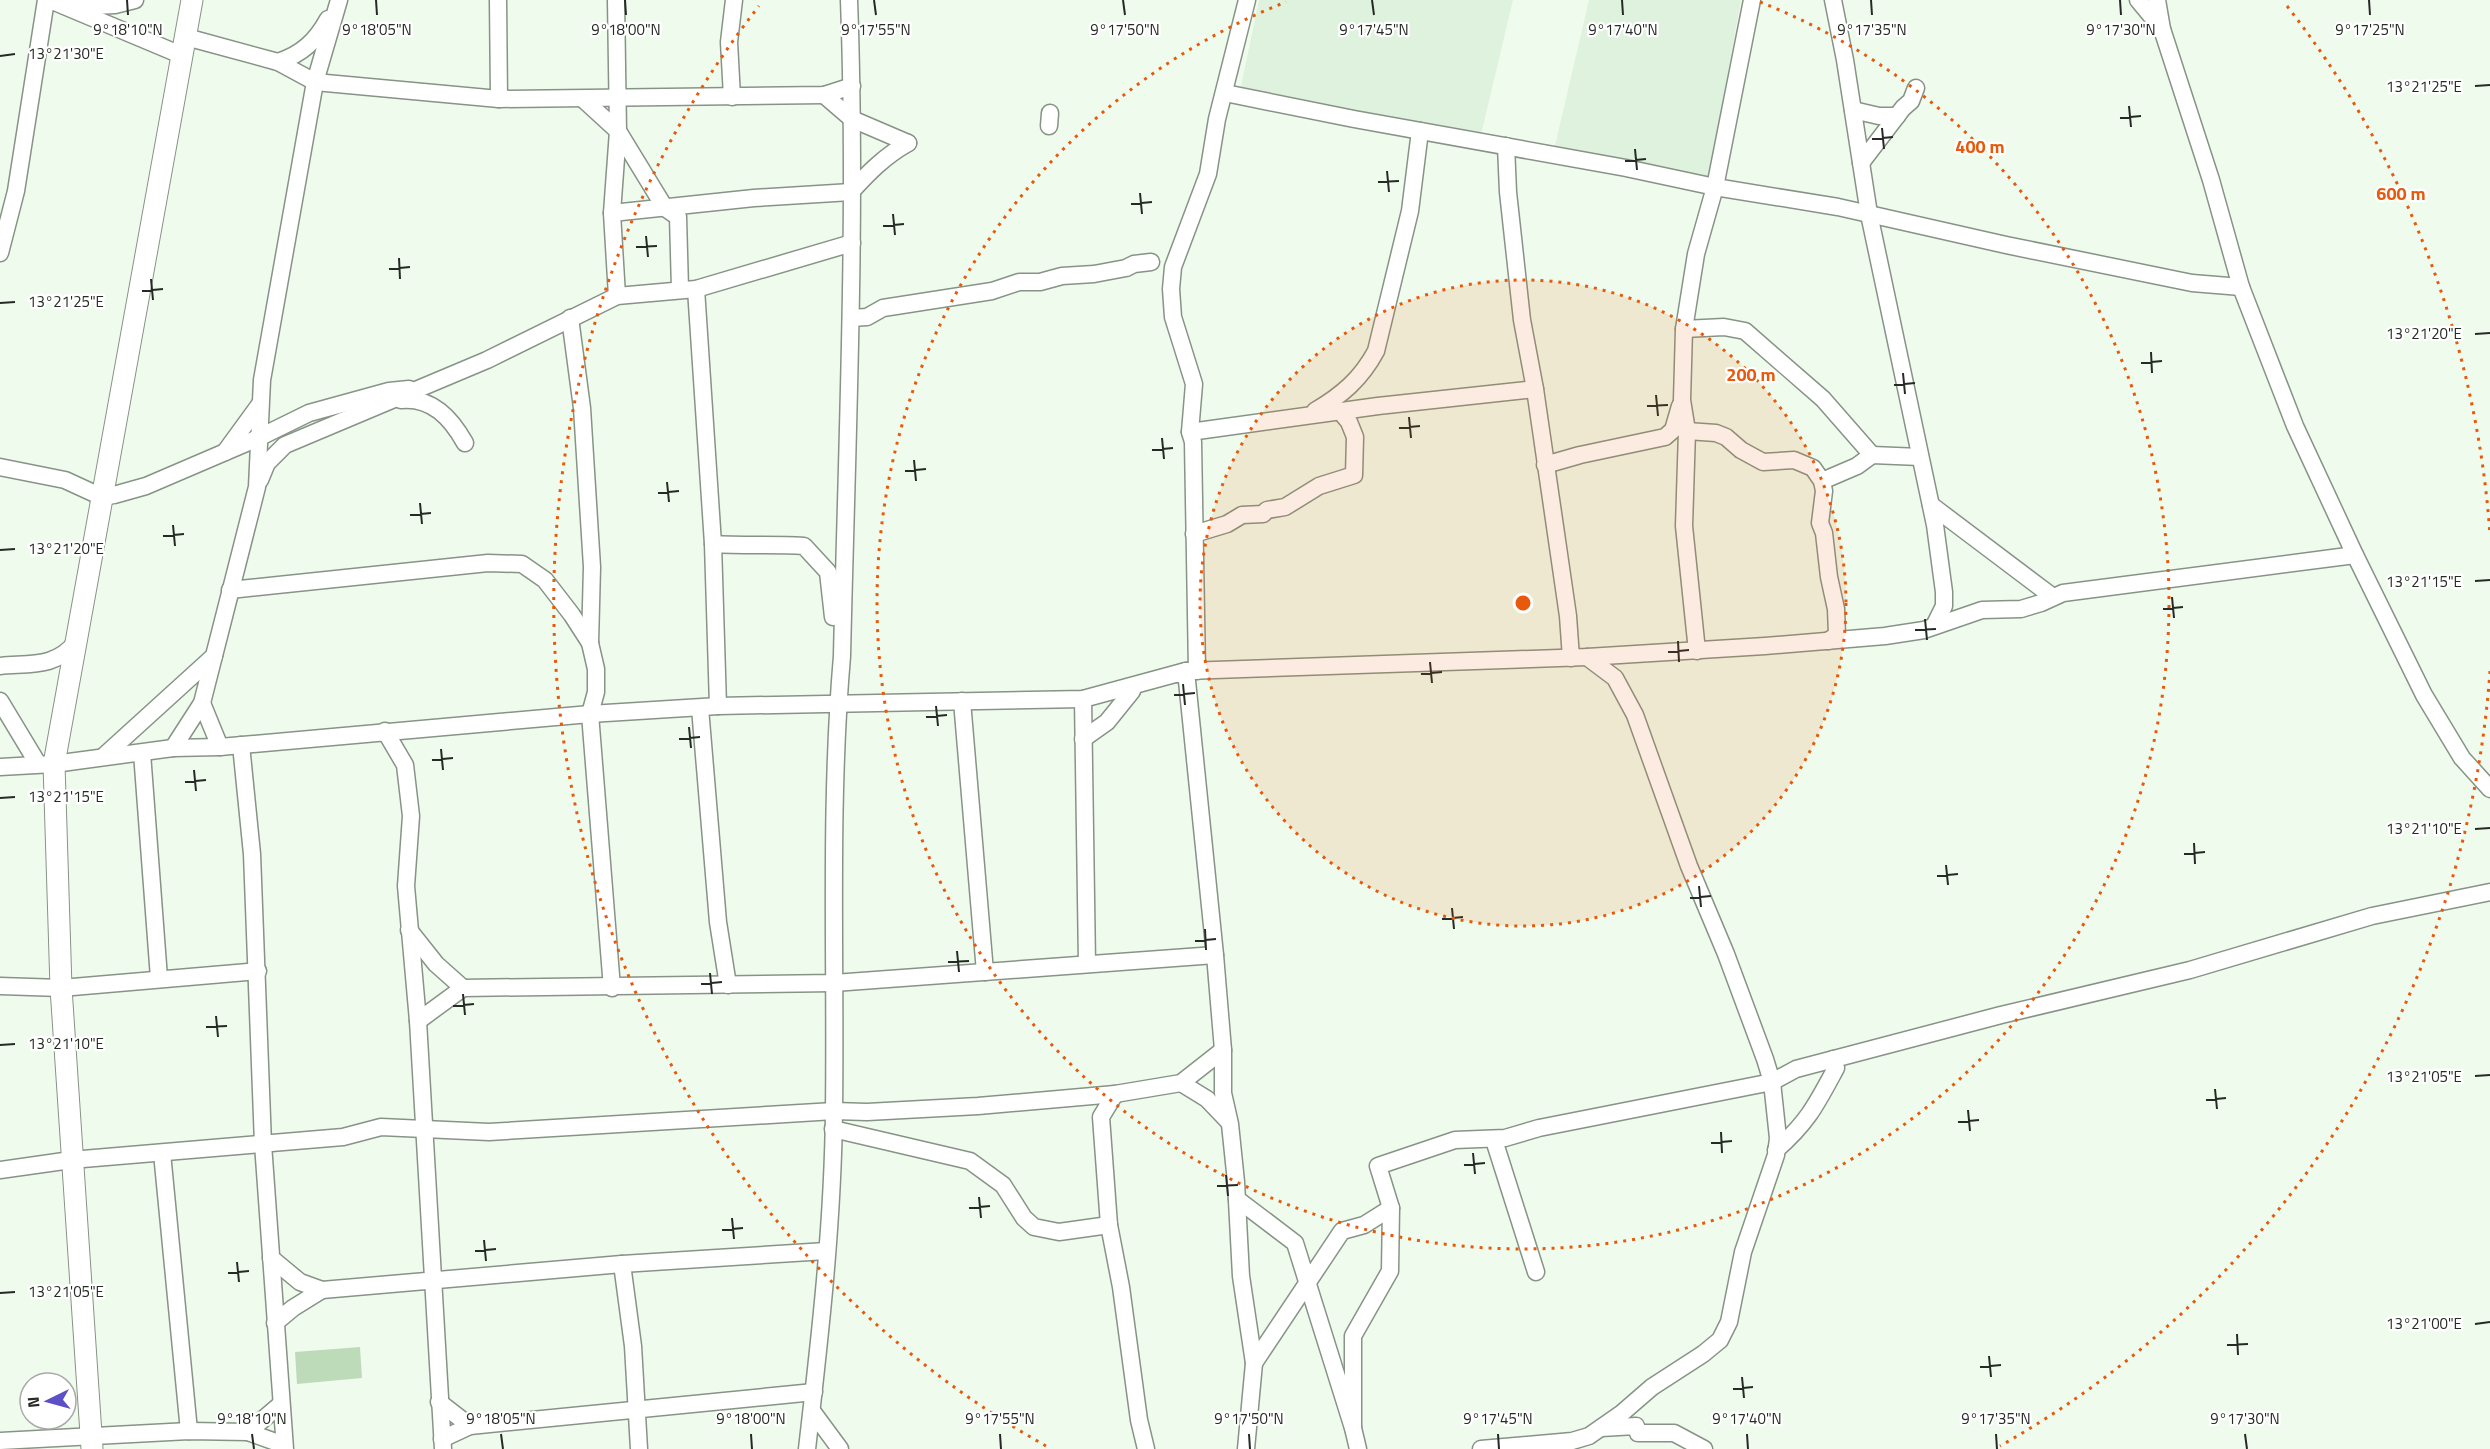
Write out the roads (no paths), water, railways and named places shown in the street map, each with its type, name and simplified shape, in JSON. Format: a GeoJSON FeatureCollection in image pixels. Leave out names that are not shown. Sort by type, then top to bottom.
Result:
{"type":"FeatureCollection","features":[{"type":"Feature","properties":{"kind":"main road"},"geometry":{"type":"LineString","coordinates":[[92,1443],[71,1160],[46,764],[76,642],[192,0]]}},
{"type":"Feature","properties":{"kind":"street"},"geometry":{"type":"LineString","coordinates":[[0,253],[16,191],[46,0]]}},
{"type":"Feature","properties":{"kind":"street"},"geometry":{"type":"LineString","coordinates":[[50,0],[183,46],[278,62],[315,82],[499,99],[824,94],[852,86]]}},
{"type":"Feature","properties":{"kind":"street"},"geometry":{"type":"LineString","coordinates":[[68,8],[115,5],[135,0]]}},
{"type":"Feature","properties":{"kind":"street"},"geometry":{"type":"LineString","coordinates":[[278,62],[295,56],[309,46],[322,31],[339,0]]}},
{"type":"Feature","properties":{"kind":"street"},"geometry":{"type":"LineString","coordinates":[[257,488],[260,404],[315,82],[339,0]]}},
{"type":"Feature","properties":{"kind":"street"},"geometry":{"type":"LineString","coordinates":[[498,0],[499,99]]}},
{"type":"Feature","properties":{"kind":"street"},"geometry":{"type":"LineString","coordinates":[[616,0],[618,131],[612,213],[617,296]]}},
{"type":"Feature","properties":{"kind":"street"},"geometry":{"type":"LineString","coordinates":[[732,97],[729,42],[734,0]]}},
{"type":"Feature","properties":{"kind":"street"},"geometry":{"type":"LineString","coordinates":[[807,1449],[826,1251],[834,1111],[833,869],[838,703],[842,656],[851,318],[852,86],[849,0]]}},
{"type":"Feature","properties":{"kind":"street"},"geometry":{"type":"LineString","coordinates":[[1246,1449],[1254,1363],[1241,1276],[1230,1124],[1223,1093],[1223,1050],[1192,671],[1194,534],[1193,442],[1190,432],[1194,384],[1173,317],[1171,289],[1173,267],[1208,174],[1217,119],[1226,93],[1247,0]]}},
{"type":"Feature","properties":{"kind":"street"},"geometry":{"type":"LineString","coordinates":[[1697,651],[1684,526],[1687,431],[1682,400],[1684,328],[1696,254],[1715,187],[1752,0]]}},
{"type":"Feature","properties":{"kind":"street"},"geometry":{"type":"LineString","coordinates":[[1833,0],[1869,214],[1895,348],[1931,505],[1944,592],[1944,606],[1934,626]]}},
{"type":"Feature","properties":{"kind":"street"},"geometry":{"type":"LineString","coordinates":[[2138,0],[2162,29]]}},
{"type":"Feature","properties":{"kind":"street"},"geometry":{"type":"LineString","coordinates":[[2157,0],[2162,29],[2212,184],[2241,288],[2295,426],[2424,695],[2462,758],[2490,789]]}},
{"type":"Feature","properties":{"kind":"street"},"geometry":{"type":"LineString","coordinates":[[1861,163],[1911,101],[1916,88]]}},
{"type":"Feature","properties":{"kind":"street"},"geometry":{"type":"LineString","coordinates":[[1226,93],[1715,187],[1838,207],[2192,283],[2241,288]]}},
{"type":"Feature","properties":{"kind":"street"},"geometry":{"type":"LineString","coordinates":[[612,213],[754,198],[851,192],[872,168],[891,152],[909,143],[852,119],[824,94]]}},
{"type":"Feature","properties":{"kind":"street"},"geometry":{"type":"LineString","coordinates":[[583,99],[618,131],[665,208],[678,217],[688,289],[713,544],[718,706]]}},
{"type":"Feature","properties":{"kind":"street"},"geometry":{"type":"LineString","coordinates":[[1853,110],[1879,116],[1897,116]]}},
{"type":"Feature","properties":{"kind":"street"},"geometry":{"type":"LineString","coordinates":[[1310,414],[1340,396],[1353,384],[1376,351],[1410,211],[1420,132]]}},
{"type":"Feature","properties":{"kind":"street"},"geometry":{"type":"LineString","coordinates":[[1481,1449],[1572,1441],[1589,1436],[1652,1387],[1720,1341],[1729,1322],[1741,1258],[1778,1138],[1772,1082],[1726,954],[1689,866],[1635,715],[1615,678],[1579,657],[1568,616],[1535,389],[1519,299],[1508,192],[1506,146]]}},
{"type":"Feature","properties":{"kind":"street"},"geometry":{"type":"LineString","coordinates":[[173,748],[202,703],[257,488],[267,463],[285,446],[487,360],[617,296],[688,289],[852,243]]}},
{"type":"Feature","properties":{"kind":"street"},"geometry":{"type":"LineString","coordinates":[[851,318],[867,317],[883,308],[992,291],[1019,282],[1040,282],[1062,276],[1094,274],[1151,261]]}},
{"type":"Feature","properties":{"kind":"street"},"geometry":{"type":"LineString","coordinates":[[570,318],[582,408],[592,567],[590,643],[596,669],[596,692],[590,714],[612,987]]}},
{"type":"Feature","properties":{"kind":"street"},"geometry":{"type":"LineString","coordinates":[[1684,328],[1724,327],[1736,328],[1745,332],[1823,399],[1872,455]]}},
{"type":"Feature","properties":{"kind":"street"},"geometry":{"type":"LineString","coordinates":[[0,467],[65,480],[102,497],[146,486],[258,438],[309,413],[389,391],[422,388]]}},
{"type":"Feature","properties":{"kind":"street"},"geometry":{"type":"LineString","coordinates":[[1190,432],[1310,414],[1535,389]]}},
{"type":"Feature","properties":{"kind":"street"},"geometry":{"type":"LineString","coordinates":[[395,401],[419,400],[436,408],[448,417],[465,442]]}},
{"type":"Feature","properties":{"kind":"street"},"geometry":{"type":"LineString","coordinates":[[1545,465],[1665,437],[1673,430],[1682,400]]}},
{"type":"Feature","properties":{"kind":"street"},"geometry":{"type":"LineString","coordinates":[[224,453],[260,404]]}},
{"type":"Feature","properties":{"kind":"street"},"geometry":{"type":"LineString","coordinates":[[1194,534],[1227,524],[1242,515],[1263,514],[1267,510],[1285,507],[1320,486],[1354,475],[1355,437],[1349,422],[1340,411]]}},
{"type":"Feature","properties":{"kind":"street"},"geometry":{"type":"LineString","coordinates":[[1687,431],[1716,433],[1763,462],[1785,460],[1805,464],[1813,468],[1822,481],[1824,491],[1820,523],[1824,533],[1828,577],[1836,609],[1837,635],[1828,641]]}},
{"type":"Feature","properties":{"kind":"street"},"geometry":{"type":"LineString","coordinates":[[1822,481],[1857,466],[1872,455],[1920,457]]}},
{"type":"Feature","properties":{"kind":"street"},"geometry":{"type":"LineString","coordinates":[[1931,505],[2054,597]]}},
{"type":"Feature","properties":{"kind":"street"},"geometry":{"type":"LineString","coordinates":[[713,544],[742,547],[780,544],[804,546],[828,572],[834,631],[842,656]]}},
{"type":"Feature","properties":{"kind":"street"},"geometry":{"type":"LineString","coordinates":[[1083,701],[1192,671],[1579,657],[1697,651],[1885,636],[1934,626],[1982,610],[2021,609],[2063,593],[2355,555]]}},
{"type":"Feature","properties":{"kind":"street"},"geometry":{"type":"LineString","coordinates":[[230,590],[488,563],[522,564],[545,580],[590,643]]}},
{"type":"Feature","properties":{"kind":"street"},"geometry":{"type":"LineString","coordinates":[[0,666],[51,662],[68,653],[76,642]]}},
{"type":"Feature","properties":{"kind":"street"},"geometry":{"type":"LineString","coordinates":[[105,755],[214,656]]}},
{"type":"Feature","properties":{"kind":"street"},"geometry":{"type":"LineString","coordinates":[[0,767],[46,764],[173,748],[220,747],[590,714],[718,706],[962,700],[1103,701],[1192,671]]}},
{"type":"Feature","properties":{"kind":"street"},"geometry":{"type":"LineString","coordinates":[[1083,739],[1107,722],[1132,691]]}},
{"type":"Feature","properties":{"kind":"street"},"geometry":{"type":"LineString","coordinates":[[962,700],[985,972]]}},
{"type":"Feature","properties":{"kind":"street"},"geometry":{"type":"LineString","coordinates":[[0,701],[46,764]]}},
{"type":"Feature","properties":{"kind":"street"},"geometry":{"type":"LineString","coordinates":[[1083,701],[1087,964]]}},
{"type":"Feature","properties":{"kind":"street"},"geometry":{"type":"LineString","coordinates":[[202,703],[220,747]]}},
{"type":"Feature","properties":{"kind":"street"},"geometry":{"type":"LineString","coordinates":[[700,708],[718,922],[728,985]]}},
{"type":"Feature","properties":{"kind":"street"},"geometry":{"type":"LineString","coordinates":[[385,731],[405,765],[411,816],[406,885],[418,1020],[442,1444],[470,1426],[814,1392]]}},
{"type":"Feature","properties":{"kind":"street"},"geometry":{"type":"LineString","coordinates":[[0,1441],[92,1443],[189,1431],[248,1432],[284,1447],[263,1144],[252,854],[241,745]]}},
{"type":"Feature","properties":{"kind":"street"},"geometry":{"type":"LineString","coordinates":[[142,753],[159,978]]}},
{"type":"Feature","properties":{"kind":"street"},"geometry":{"type":"LineString","coordinates":[[1353,1428],[1353,1336],[1390,1271],[1391,1208],[1378,1166],[1455,1140],[1494,1140],[1772,1082],[1796,1069],[2001,1015],[2190,970],[2372,916],[2490,892]]}},
{"type":"Feature","properties":{"kind":"street"},"geometry":{"type":"LineString","coordinates":[[409,930],[435,964],[463,988]]}},
{"type":"Feature","properties":{"kind":"street"},"geometry":{"type":"LineString","coordinates":[[418,1020],[463,988],[834,983],[1215,955]]}},
{"type":"Feature","properties":{"kind":"street"},"geometry":{"type":"LineString","coordinates":[[0,986],[61,988],[258,971]]}},
{"type":"Feature","properties":{"kind":"street"},"geometry":{"type":"LineString","coordinates":[[0,1170],[71,1160],[343,1137],[381,1127],[489,1132],[834,1111],[867,1112],[978,1106],[1079,1098],[1181,1083],[1223,1050]]}},
{"type":"Feature","properties":{"kind":"street"},"geometry":{"type":"LineString","coordinates":[[1776,1150],[1800,1130],[1816,1107],[1836,1068],[1833,1059]]}},
{"type":"Feature","properties":{"kind":"street"},"geometry":{"type":"LineString","coordinates":[[1181,1083],[1207,1099],[1230,1124]]}},
{"type":"Feature","properties":{"kind":"street"},"geometry":{"type":"LineString","coordinates":[[1115,1094],[1101,1117],[1109,1225],[1121,1287],[1139,1420],[1146,1449]]}},
{"type":"Feature","properties":{"kind":"street"},"geometry":{"type":"LineString","coordinates":[[1079,1098],[1101,1117]]}},
{"type":"Feature","properties":{"kind":"street"},"geometry":{"type":"LineString","coordinates":[[833,1130],[970,1161],[1003,1185],[1024,1218],[1041,1229],[1059,1232],[1109,1225]]}},
{"type":"Feature","properties":{"kind":"street"},"geometry":{"type":"LineString","coordinates":[[1494,1140],[1536,1272]]}},
{"type":"Feature","properties":{"kind":"street"},"geometry":{"type":"LineString","coordinates":[[162,1153],[189,1431]]}},
{"type":"Feature","properties":{"kind":"street"},"geometry":{"type":"LineString","coordinates":[[1237,1199],[1295,1244],[1358,1449]]}},
{"type":"Feature","properties":{"kind":"street"},"geometry":{"type":"LineString","coordinates":[[1254,1363],[1342,1231],[1364,1225],[1391,1208]]}},
{"type":"Feature","properties":{"kind":"street"},"geometry":{"type":"LineString","coordinates":[[271,1258],[300,1282],[322,1290],[622,1264],[826,1251]]}},
{"type":"Feature","properties":{"kind":"street"},"geometry":{"type":"LineString","coordinates":[[622,1264],[633,1346],[639,1449]]}},
{"type":"Feature","properties":{"kind":"street"},"geometry":{"type":"LineString","coordinates":[[405,1283],[435,1307]]}},
{"type":"Feature","properties":{"kind":"street"},"geometry":{"type":"LineString","coordinates":[[275,1323],[293,1308],[322,1290]]}},
{"type":"Feature","properties":{"kind":"street"},"geometry":{"type":"LineString","coordinates":[[439,1402],[470,1426]]}},
{"type":"Feature","properties":{"kind":"street"},"geometry":{"type":"LineString","coordinates":[[248,1432],[281,1404]]}},
{"type":"Feature","properties":{"kind":"street"},"geometry":{"type":"LineString","coordinates":[[812,1411],[840,1449]]}},
{"type":"Feature","properties":{"kind":"street"},"geometry":{"type":"LineString","coordinates":[[1600,1428],[1636,1426],[1638,1433],[1674,1432],[1704,1449]]}}]}
